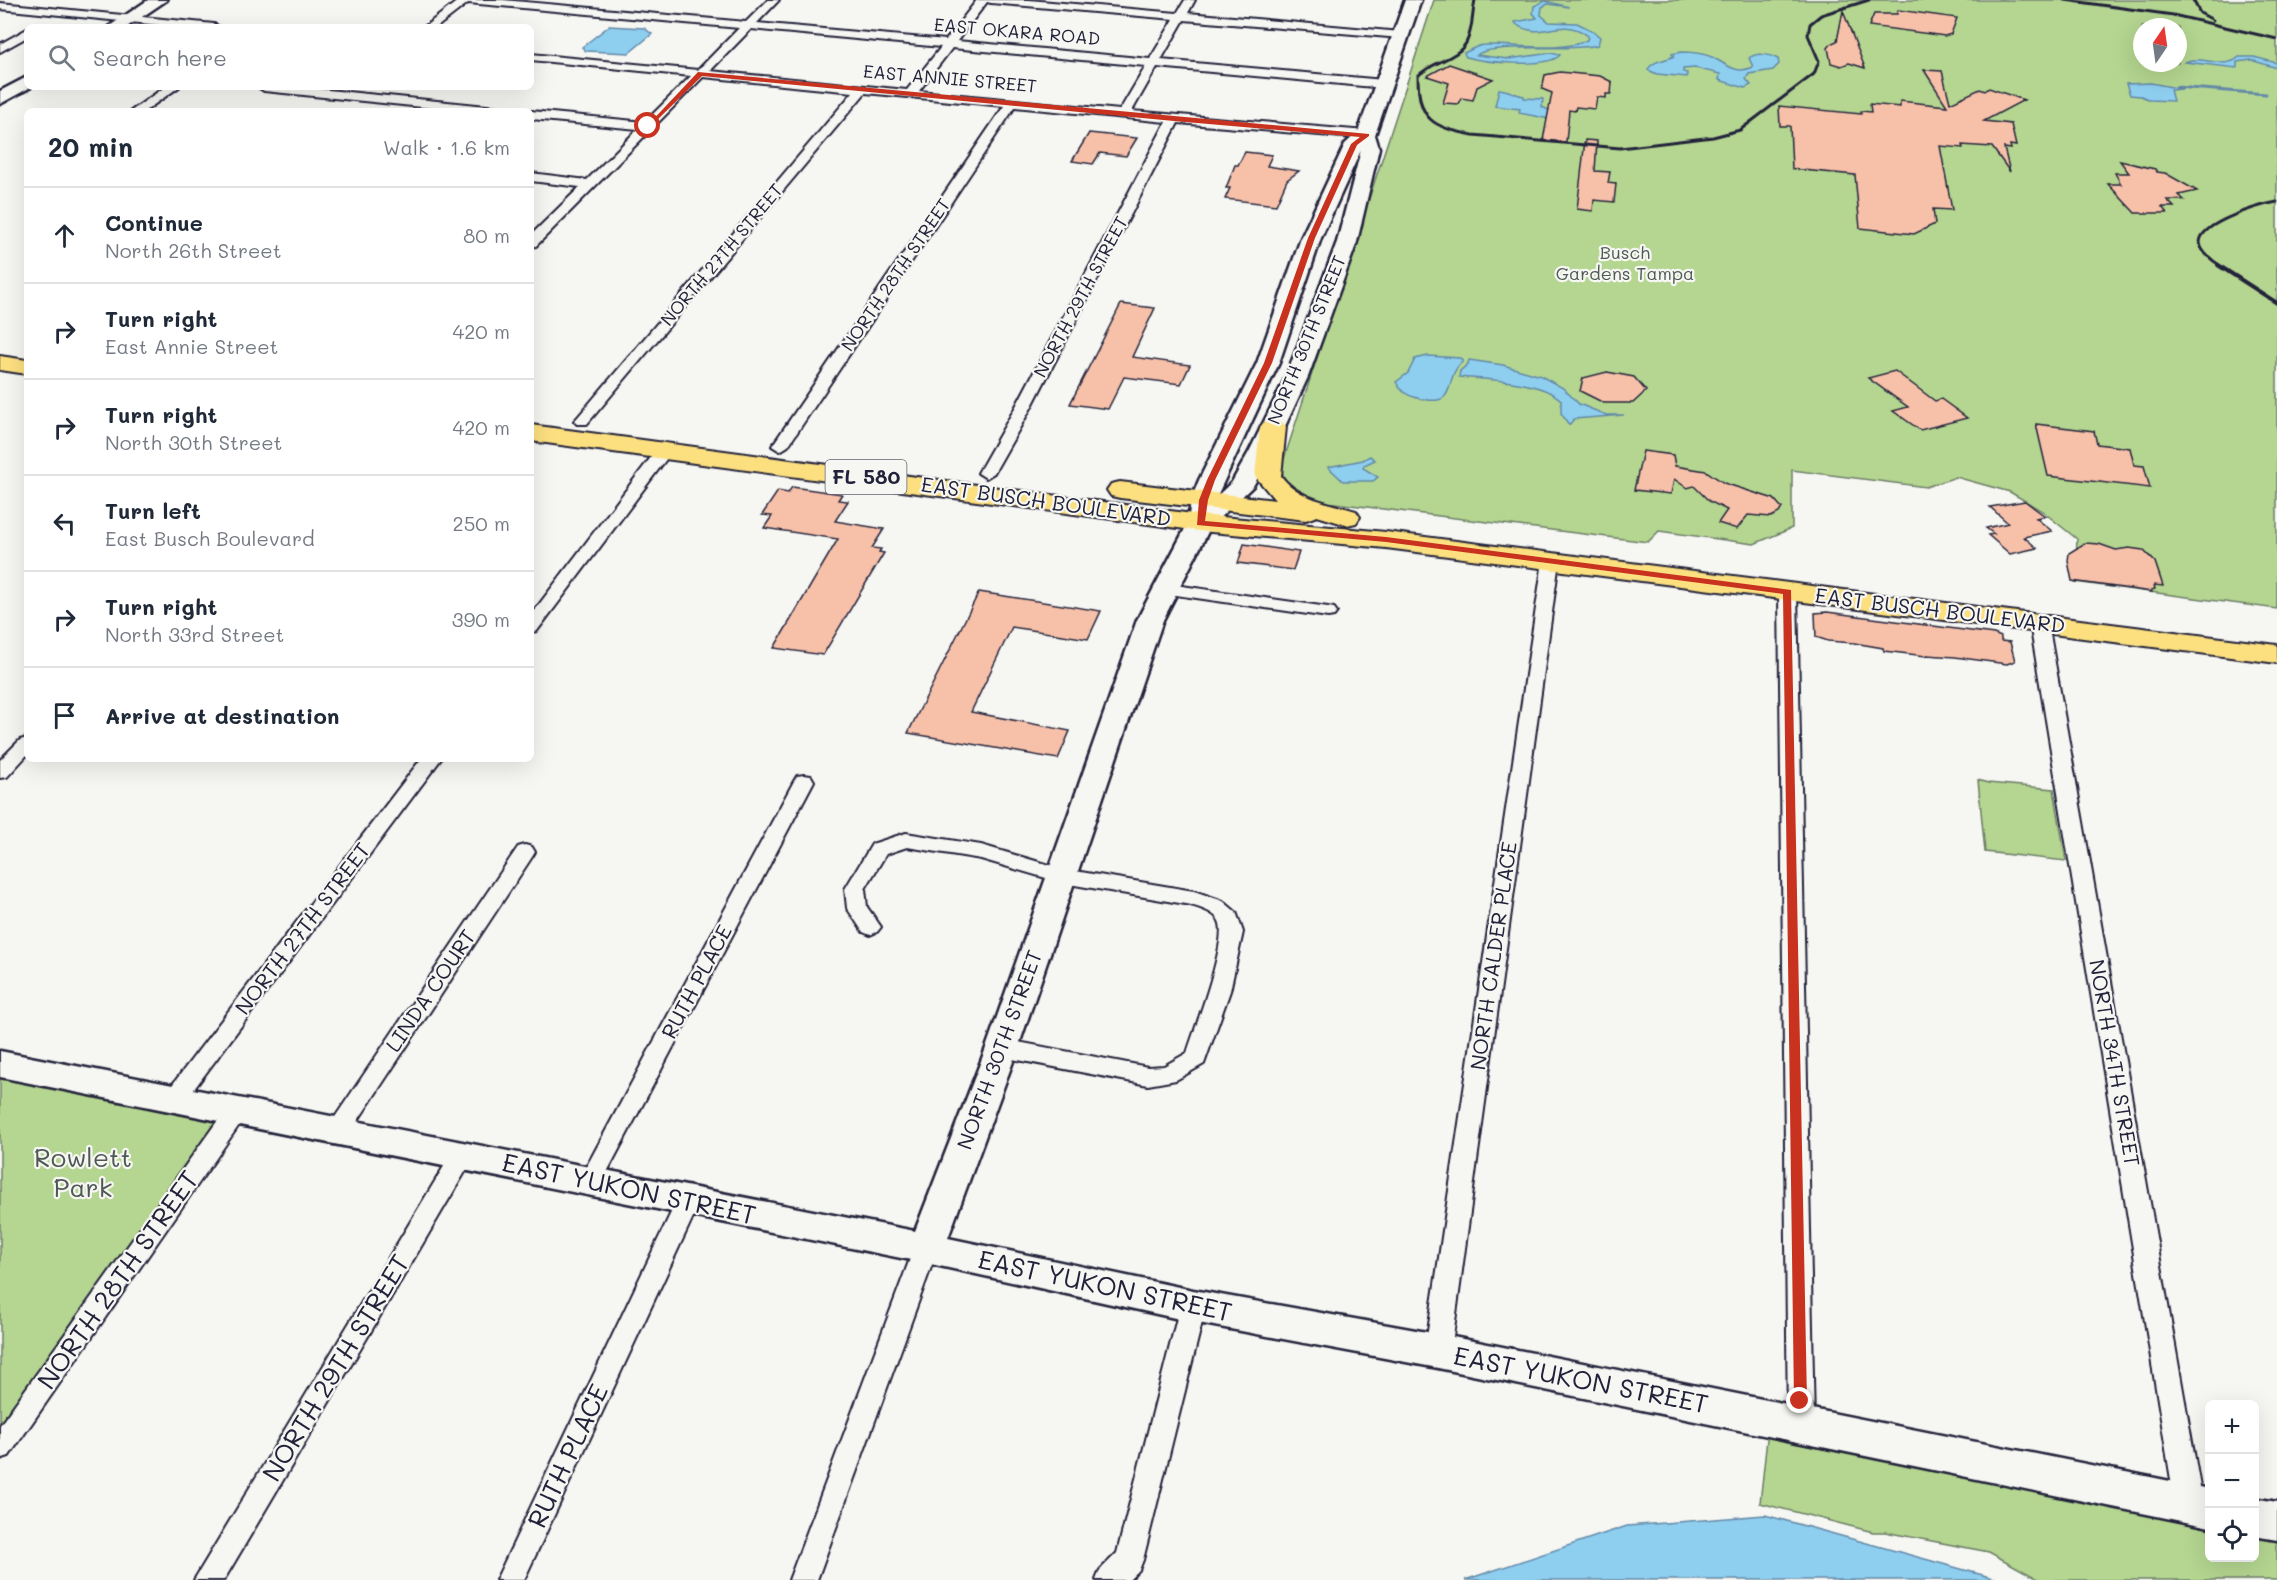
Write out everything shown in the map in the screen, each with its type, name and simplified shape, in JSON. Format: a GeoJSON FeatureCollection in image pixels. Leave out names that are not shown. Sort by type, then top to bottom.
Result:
{"type":"FeatureCollection","features":[{"type":"Feature","properties":{"kind":"main road"},"geometry":{"type":"LineString","coordinates":[[0,346],[24,349]]}},
{"type":"Feature","properties":{"kind":"main road"},"geometry":{"type":"LineString","coordinates":[[0,354],[24,358]]}},
{"type":"Feature","properties":{"kind":"main road"},"geometry":{"type":"LineString","coordinates":[[0,363],[24,367]]}},
{"type":"Feature","properties":{"kind":"main road","name":"EAST BUSCH BOULEVARD"},"geometry":{"type":"LineString","coordinates":[[534,414],[986,473],[1386,540],[2277,654]]}},
{"type":"Feature","properties":{"kind":"main road"},"geometry":{"type":"LineString","coordinates":[[1273,427],[1268,476],[1279,491],[1288,498],[1347,517]]}},
{"type":"Feature","properties":{"kind":"main road","name":"EAST BUSCH BOULEVARD"},"geometry":{"type":"LineString","coordinates":[[534,433],[664,451],[1209,509],[1347,517],[2277,635]]}},
{"type":"Feature","properties":{"kind":"main road"},"geometry":{"type":"LineString","coordinates":[[664,451],[678,444],[689,443],[762,452],[770,452],[780,446]]}},
{"type":"Feature","properties":{"kind":"main road"},"geometry":{"type":"LineString","coordinates":[[1551,561],[1559,554],[1572,553],[1725,565]]}},
{"type":"Feature","properties":{"kind":"main road"},"geometry":{"type":"LineString","coordinates":[[2039,623],[2096,618],[2212,627]]}},
{"type":"Feature","properties":{"kind":"street"},"geometry":{"type":"LineString","coordinates":[[123,23],[159,0]]}},
{"type":"Feature","properties":{"kind":"street"},"geometry":{"type":"LineString","coordinates":[[434,24],[467,0]]}},
{"type":"Feature","properties":{"kind":"street","name":"EAST OKARA ROAD"},"geometry":{"type":"LineString","coordinates":[[467,0],[1384,84]]}},
{"type":"Feature","properties":{"kind":"street"},"geometry":{"type":"LineString","coordinates":[[534,240],[774,0]]}},
{"type":"Feature","properties":{"kind":"street"},"geometry":{"type":"LineString","coordinates":[[909,94],[983,0]]}},
{"type":"Feature","properties":{"kind":"street"},"geometry":{"type":"LineString","coordinates":[[991,0],[1401,35]]}},
{"type":"Feature","properties":{"kind":"street"},"geometry":{"type":"LineString","coordinates":[[1125,114],[1190,0]]}},
{"type":"Feature","properties":{"kind":"street","name":"NORTH 30TH STREET"},"geometry":{"type":"LineString","coordinates":[[804,1580],[1002,1048],[1150,620],[1209,509],[1268,363],[1311,238],[1354,144],[1366,135],[1413,0]]}},
{"type":"Feature","properties":{"kind":"street"},"geometry":{"type":"LineString","coordinates":[[0,6],[146,24]]}},
{"type":"Feature","properties":{"kind":"street"},"geometry":{"type":"LineString","coordinates":[[44,22],[60,13]]}},
{"type":"Feature","properties":{"kind":"street"},"geometry":{"type":"LineString","coordinates":[[0,49],[24,34]]}},
{"type":"Feature","properties":{"kind":"street","name":"EAST ANNIE STREET"},"geometry":{"type":"LineString","coordinates":[[534,57],[1174,119],[1366,135]]}},
{"type":"Feature","properties":{"kind":"street"},"geometry":{"type":"LineString","coordinates":[[0,99],[24,84]]}},
{"type":"Feature","properties":{"kind":"street","name":"NORTH 27TH STREET"},"geometry":{"type":"LineString","coordinates":[[582,421],[862,89]]}},
{"type":"Feature","properties":{"kind":"street"},"geometry":{"type":"LineString","coordinates":[[140,108],[168,90]]}},
{"type":"Feature","properties":{"kind":"street"},"geometry":{"type":"LineString","coordinates":[[293,90],[468,108]]}},
{"type":"Feature","properties":{"kind":"street","name":"NORTH 28TH STREET"},"geometry":{"type":"LineString","coordinates":[[780,446],[1012,103]]}},
{"type":"Feature","properties":{"kind":"street"},"geometry":{"type":"LineString","coordinates":[[534,114],[648,126]]}},
{"type":"Feature","properties":{"kind":"street","name":"NORTH 29TH STREET"},"geometry":{"type":"LineString","coordinates":[[986,473],[1023,408],[1174,119]]}},
{"type":"Feature","properties":{"kind":"street","name":"NORTH 30TH STREET"},"geometry":{"type":"LineString","coordinates":[[1209,509],[1241,486],[1297,377],[1347,242],[1370,148],[1366,135]]}},
{"type":"Feature","properties":{"kind":"street"},"geometry":{"type":"LineString","coordinates":[[534,177],[590,184]]}},
{"type":"Feature","properties":{"kind":"street"},"geometry":{"type":"LineString","coordinates":[[534,623],[664,451]]}},
{"type":"Feature","properties":{"kind":"street","name":"NORTH CALDER PLACE"},"geometry":{"type":"LineString","coordinates":[[1438,1351],[1551,561]]}},
{"type":"Feature","properties":{"kind":"street"},"geometry":{"type":"LineString","coordinates":[[1168,589],[1328,612]]}},
{"type":"Feature","properties":{"kind":"street"},"geometry":{"type":"LineString","coordinates":[[1788,592],[1801,1425]]}},
{"type":"Feature","properties":{"kind":"street","name":"NORTH 34TH STREET"},"geometry":{"type":"LineString","coordinates":[[2039,623],[2199,1506]]}},
{"type":"Feature","properties":{"kind":"street"},"geometry":{"type":"LineString","coordinates":[[0,771],[24,747]]}},
{"type":"Feature","properties":{"kind":"street","name":"NORTH 27TH STREET"},"geometry":{"type":"LineString","coordinates":[[174,1099],[429,762]]}},
{"type":"Feature","properties":{"kind":"street","name":"RUTH PLACE"},"geometry":{"type":"LineString","coordinates":[[590,1182],[804,782]]}},
{"type":"Feature","properties":{"kind":"street"},"geometry":{"type":"LineString","coordinates":[[870,927],[858,908],[855,889],[879,849],[906,840],[981,852],[1063,876],[1194,898],[1216,906],[1229,917],[1232,932],[1219,991],[1196,1058],[1168,1074],[1148,1076],[1002,1048]]}},
{"type":"Feature","properties":{"kind":"street","name":"LINDA COURT"},"geometry":{"type":"LineString","coordinates":[[339,1130],[525,852]]}},
{"type":"Feature","properties":{"kind":"street","name":"EAST YUKON STREET"},"geometry":{"type":"LineString","coordinates":[[0,1064],[926,1248],[1193,1306],[1438,1351],[2199,1506]]}},
{"type":"Feature","properties":{"kind":"street","name":"NORTH 28TH STREET"},"geometry":{"type":"LineString","coordinates":[[0,1447],[236,1112]]}},
{"type":"Feature","properties":{"kind":"street","name":"NORTH 29TH STREET"},"geometry":{"type":"LineString","coordinates":[[208,1580],[463,1155]]}},
{"type":"Feature","properties":{"kind":"street","name":"RUTH PLACE"},"geometry":{"type":"LineString","coordinates":[[510,1580],[688,1202]]}},
{"type":"Feature","properties":{"kind":"street"},"geometry":{"type":"LineString","coordinates":[[1110,1580],[1129,1560],[1193,1306]]}},
{"type":"Feature","properties":{"kind":"street"},"geometry":{"type":"LineString","coordinates":[[2259,1518],[2277,1521]]}},
{"type":"Feature","properties":{"kind":"green space","name":"Busch Gardens Tampa"},"geometry":{"type":"Polygon","coordinates":[[[1434,0],[2277,0],[2277,609],[2075,582],[2077,539],[2042,511],[2010,492],[1956,477],[1926,487],[1792,470],[1792,528],[1754,544],[1659,531],[1648,542],[1311,500],[1292,487],[1281,468],[1434,0]]]}},
{"type":"Feature","properties":{"kind":"green space"},"geometry":{"type":"Polygon","coordinates":[[[1978,780],[1988,783],[2054,789],[2066,861],[1985,852],[1978,780]]]}},
{"type":"Feature","properties":{"kind":"green space","name":"Rowlett Park"},"geometry":{"type":"Polygon","coordinates":[[[0,1072],[225,1117],[0,1428],[0,1072]]]}},
{"type":"Feature","properties":{"kind":"green space"},"geometry":{"type":"Polygon","coordinates":[[[1768,1430],[2205,1519],[2205,1562],[2259,1562],[2259,1530],[2277,1534],[2277,1580],[2040,1580],[1989,1552],[1885,1532],[1873,1532],[1760,1503],[1768,1430]]]}},
{"type":"Feature","properties":{"kind":"water"},"geometry":{"type":"Polygon","coordinates":[[[1545,1],[1569,7],[1548,4],[1542,7],[1541,15],[1549,22],[1577,23],[1600,37],[1598,45],[1570,48],[1499,49],[1477,55],[1508,59],[1551,53],[1560,55],[1542,62],[1500,62],[1466,57],[1464,53],[1482,45],[1552,47],[1577,44],[1587,40],[1588,36],[1578,30],[1560,28],[1534,31],[1516,24],[1515,22],[1537,18],[1533,13],[1534,6],[1545,1]]]}},
{"type":"Feature","properties":{"kind":"water"},"geometry":{"type":"Polygon","coordinates":[[[609,26],[644,28],[652,34],[629,53],[586,51],[582,47],[609,26]]]}},
{"type":"Feature","properties":{"kind":"water"},"geometry":{"type":"Polygon","coordinates":[[[1681,52],[1706,55],[1737,70],[1753,67],[1749,58],[1759,54],[1778,59],[1779,64],[1773,70],[1749,74],[1746,79],[1751,85],[1745,88],[1719,80],[1720,74],[1695,68],[1683,69],[1687,77],[1657,74],[1648,70],[1656,62],[1681,52]]]}},
{"type":"Feature","properties":{"kind":"water"},"geometry":{"type":"Polygon","coordinates":[[[2239,57],[2254,57],[2277,63],[2277,68],[2251,60],[2237,62],[2237,68],[2187,62],[2192,60],[2220,63],[2233,61],[2239,57]]]}},
{"type":"Feature","properties":{"kind":"water"},"geometry":{"type":"Polygon","coordinates":[[[2151,83],[2182,89],[2170,90],[2173,101],[2150,100],[2130,95],[2126,84],[2151,83]]]}},
{"type":"Feature","properties":{"kind":"water"},"geometry":{"type":"Polygon","coordinates":[[[1499,89],[1524,96],[1524,98],[1543,99],[1542,107],[1562,116],[1555,124],[1545,118],[1519,113],[1520,109],[1495,106],[1499,89]]]}},
{"type":"Feature","properties":{"kind":"water"},"geometry":{"type":"Polygon","coordinates":[[[1428,356],[1460,358],[1463,361],[1453,376],[1448,391],[1440,400],[1410,396],[1396,382],[1408,373],[1415,359],[1428,356]]]}},
{"type":"Feature","properties":{"kind":"water"},"geometry":{"type":"Polygon","coordinates":[[[1469,360],[1503,365],[1541,376],[1563,388],[1579,404],[1606,415],[1624,415],[1574,419],[1569,425],[1561,413],[1561,400],[1541,388],[1513,382],[1459,377],[1460,371],[1469,360]]]}},
{"type":"Feature","properties":{"kind":"water"},"geometry":{"type":"Polygon","coordinates":[[[1370,456],[1375,460],[1364,465],[1363,468],[1378,477],[1373,481],[1343,481],[1328,467],[1363,460],[1370,456]]]}},
{"type":"Feature","properties":{"kind":"water"},"geometry":{"type":"Polygon","coordinates":[[[1765,1515],[2001,1580],[1465,1580],[1627,1526],[1765,1515]]]}},
{"type":"Feature","properties":{"kind":"building"},"geometry":{"type":"Polygon","coordinates":[[[1898,10],[1957,18],[1951,34],[1945,36],[1869,26],[1874,14],[1897,14],[1898,10]]]}},
{"type":"Feature","properties":{"kind":"building"},"geometry":{"type":"Polygon","coordinates":[[[1843,11],[1865,68],[1849,63],[1841,66],[1831,63],[1828,48],[1837,41],[1843,11]]]}},
{"type":"Feature","properties":{"kind":"building"},"geometry":{"type":"Polygon","coordinates":[[[1449,64],[1493,79],[1477,87],[1473,100],[1461,98],[1459,104],[1443,103],[1449,83],[1427,76],[1449,64]]]}},
{"type":"Feature","properties":{"kind":"building"},"geometry":{"type":"Polygon","coordinates":[[[1924,70],[1942,71],[1950,103],[1980,89],[1985,91],[1989,88],[2024,100],[1984,121],[2011,124],[2016,146],[2010,145],[2011,149],[2004,148],[2010,172],[1992,147],[1940,146],[1952,210],[1933,209],[1935,224],[1914,234],[1860,228],[1855,175],[1792,169],[1790,126],[1780,126],[1779,106],[1861,114],[1861,111],[1871,112],[1870,104],[1900,107],[1900,101],[1947,106],[1924,70]]]}},
{"type":"Feature","properties":{"kind":"building"},"geometry":{"type":"Polygon","coordinates":[[[1560,72],[1600,76],[1612,82],[1611,94],[1606,94],[1606,98],[1597,97],[1595,109],[1576,107],[1575,111],[1569,110],[1566,142],[1543,140],[1552,93],[1542,89],[1545,75],[1560,72]]]}},
{"type":"Feature","properties":{"kind":"building"},"geometry":{"type":"Polygon","coordinates":[[[1089,133],[1137,138],[1126,156],[1100,153],[1093,164],[1072,161],[1089,133]]]}},
{"type":"Feature","properties":{"kind":"building"},"geometry":{"type":"Polygon","coordinates":[[[1585,140],[1597,141],[1595,171],[1610,172],[1608,183],[1616,184],[1614,202],[1594,200],[1593,211],[1577,209],[1585,140]]]}},
{"type":"Feature","properties":{"kind":"building"},"geometry":{"type":"Polygon","coordinates":[[[1245,152],[1272,155],[1267,166],[1299,171],[1287,180],[1276,205],[1225,199],[1230,188],[1226,188],[1235,165],[1238,165],[1245,152]]]}},
{"type":"Feature","properties":{"kind":"building"},"geometry":{"type":"Polygon","coordinates":[[[2120,161],[2155,169],[2197,191],[2179,195],[2184,200],[2167,200],[2174,207],[2162,207],[2167,213],[2135,213],[2108,184],[2121,184],[2115,173],[2129,173],[2120,161]]]}},
{"type":"Feature","properties":{"kind":"building"},"geometry":{"type":"Polygon","coordinates":[[[1121,304],[1155,308],[1132,357],[1190,365],[1181,384],[1124,377],[1108,409],[1070,404],[1121,304]]]}},
{"type":"Feature","properties":{"kind":"building"},"geometry":{"type":"Polygon","coordinates":[[[1895,371],[1935,401],[1941,399],[1967,418],[1920,430],[1893,411],[1908,407],[1868,378],[1895,371]]]}},
{"type":"Feature","properties":{"kind":"building"},"geometry":{"type":"Polygon","coordinates":[[[1607,372],[1634,377],[1646,391],[1633,403],[1604,403],[1580,391],[1583,378],[1607,372]]]}},
{"type":"Feature","properties":{"kind":"building"},"geometry":{"type":"Polygon","coordinates":[[[2036,424],[2094,431],[2097,444],[2130,448],[2134,465],[2144,466],[2150,488],[2048,476],[2036,424]]]}},
{"type":"Feature","properties":{"kind":"building"},"geometry":{"type":"Polygon","coordinates":[[[1643,451],[1673,455],[1675,466],[1706,471],[1724,483],[1774,499],[1782,508],[1779,513],[1771,517],[1748,515],[1737,529],[1718,523],[1727,510],[1709,501],[1694,486],[1687,488],[1674,479],[1671,494],[1634,490],[1643,451]]]}},
{"type":"Feature","properties":{"kind":"building"},"geometry":{"type":"Polygon","coordinates":[[[792,487],[842,494],[838,500],[848,501],[835,521],[884,529],[872,548],[881,549],[879,552],[884,553],[823,655],[774,648],[838,539],[764,528],[772,516],[762,515],[778,491],[788,493],[792,487]]]}},
{"type":"Feature","properties":{"kind":"building"},"geometry":{"type":"Polygon","coordinates":[[[2025,501],[2045,516],[2036,518],[2052,531],[2024,537],[2037,548],[2010,554],[1988,535],[1994,534],[1986,528],[2008,523],[1990,507],[2025,501]]]}},
{"type":"Feature","properties":{"kind":"building"},"geometry":{"type":"Polygon","coordinates":[[[2085,543],[2099,544],[2116,550],[2129,548],[2143,550],[2155,562],[2163,586],[2154,585],[2155,589],[2151,590],[2152,592],[2072,581],[2068,561],[2069,553],[2085,543]]]}},
{"type":"Feature","properties":{"kind":"building"},"geometry":{"type":"Polygon","coordinates":[[[1244,544],[1299,552],[1293,570],[1238,563],[1244,544]]]}},
{"type":"Feature","properties":{"kind":"building"},"geometry":{"type":"Polygon","coordinates":[[[979,592],[1101,611],[1088,639],[1012,627],[971,712],[1070,731],[1058,759],[908,733],[979,592]]]}},
{"type":"Feature","properties":{"kind":"building"},"geometry":{"type":"Polygon","coordinates":[[[1827,612],[1994,634],[2001,637],[2001,641],[2010,642],[2015,661],[2007,664],[1955,657],[1926,656],[1884,651],[1883,648],[1854,643],[1828,641],[1816,637],[1815,613],[1827,612]]]}},
{"type":"Feature","properties":{"kind":"waterway"},"geometry":{"type":"LineString","coordinates":[[2176,87],[2266,94]]}},
{"type":"Feature","properties":{"kind":"railway"},"geometry":{"type":"LineString","coordinates":[[1475,0],[1466,43],[1457,53],[1418,76],[1421,103],[1430,119],[1447,129],[1473,135],[1620,148],[1713,137],[1740,130],[1814,74],[1819,61],[1808,35],[1810,24],[1821,15],[1869,0]]}},
{"type":"Feature","properties":{"kind":"railway"},"geometry":{"type":"LineString","coordinates":[[2065,0],[2173,15],[2277,39]]}},
{"type":"Feature","properties":{"kind":"railway"},"geometry":{"type":"LineString","coordinates":[[2193,0],[2200,13],[2213,20]]}},
{"type":"Feature","properties":{"kind":"railway"},"geometry":{"type":"LineString","coordinates":[[2221,266],[2202,249],[2200,242],[2203,235],[2221,221],[2277,202]]}},
{"type":"Feature","properties":{"kind":"railway"},"geometry":{"type":"LineString","coordinates":[[2218,265],[2277,303]]}},
{"type":"Feature","properties":{"kind":"route"},"geometry":{"type":"LineString","coordinates":[[648,126],[700,74],[1366,135],[1354,144],[1311,238],[1268,363],[1203,500],[1200,523],[1386,540],[1788,592],[1800,1401]]}}]}
